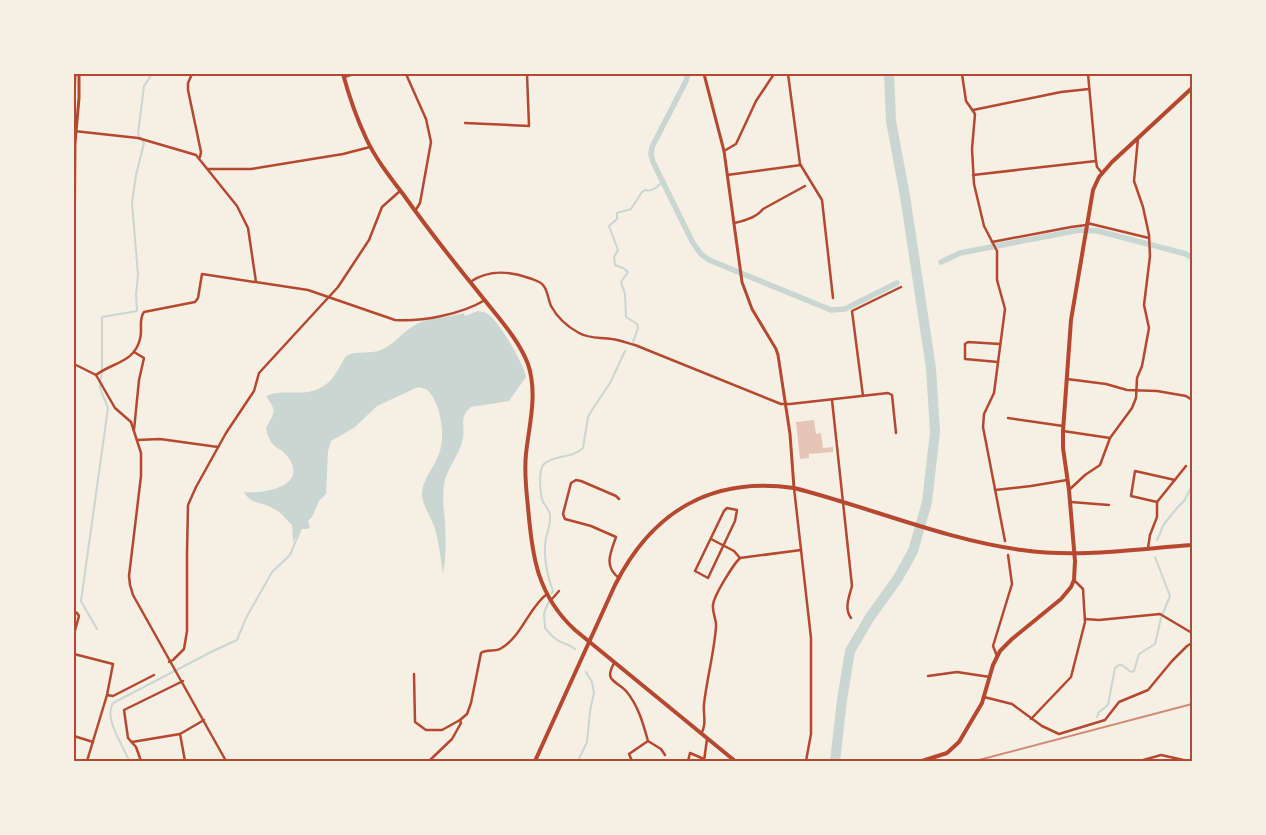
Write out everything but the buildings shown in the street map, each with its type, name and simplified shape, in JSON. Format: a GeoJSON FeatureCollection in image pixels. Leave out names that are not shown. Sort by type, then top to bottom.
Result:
{"type":"FeatureCollection","features":[{"type":"Feature","properties":{"kind":"main road"},"geometry":{"type":"LineString","coordinates":[[343,75],[354,108],[371,146],[400,191],[520,347],[530,374],[532,397],[525,460],[525,480],[533,555],[538,574],[547,594],[568,622],[590,642],[735,761]]}},
{"type":"Feature","properties":{"kind":"main road"},"geometry":{"type":"LineString","coordinates":[[922,761],[947,753],[956,746],[975,716],[984,697],[997,656],[1012,639],[1061,600],[1074,580],[1074,553],[1069,490],[1063,448],[1063,428],[1071,320],[1093,190],[1102,173],[1192,88]]}},
{"type":"Feature","properties":{"kind":"main road"},"geometry":{"type":"LineString","coordinates":[[535,761],[619,578],[634,552],[648,535],[671,515],[688,504],[712,494],[743,487],[765,485],[794,488],[935,530],[1003,547],[1040,552],[1074,553],[1192,545]]}},
{"type":"Feature","properties":{"kind":"street"},"geometry":{"type":"LineString","coordinates":[[74,102],[75,74]]}},
{"type":"Feature","properties":{"kind":"street"},"geometry":{"type":"LineString","coordinates":[[74,268],[75,131],[79,98],[79,74]]}},
{"type":"Feature","properties":{"kind":"street"},"geometry":{"type":"LineString","coordinates":[[192,74],[188,83],[188,90],[201,152],[200,157]]}},
{"type":"Feature","properties":{"kind":"street"},"geometry":{"type":"LineString","coordinates":[[343,75],[354,74]]}},
{"type":"Feature","properties":{"kind":"street"},"geometry":{"type":"LineString","coordinates":[[406,74],[426,120],[431,142],[420,203],[415,211]]}},
{"type":"Feature","properties":{"kind":"street"},"geometry":{"type":"LineString","coordinates":[[465,123],[529,126],[527,74]]}},
{"type":"Feature","properties":{"kind":"street"},"geometry":{"type":"LineString","coordinates":[[704,74],[724,151],[741,277],[748,301],[776,349],[785,404],[811,638],[811,734],[806,761]]}},
{"type":"Feature","properties":{"kind":"street"},"geometry":{"type":"LineString","coordinates":[[724,151],[736,144],[756,101],[774,74]]}},
{"type":"Feature","properties":{"kind":"street"},"geometry":{"type":"LineString","coordinates":[[788,74],[801,165],[822,200],[833,298]]}},
{"type":"Feature","properties":{"kind":"street"},"geometry":{"type":"LineString","coordinates":[[962,74],[964,97],[975,114],[972,134],[973,175],[984,226],[996,250],[997,280],[1005,310],[994,393],[984,414],[983,427],[1005,541]]}},
{"type":"Feature","properties":{"kind":"street"},"geometry":{"type":"LineString","coordinates":[[1088,74],[1096,161],[1097,167],[1102,173]]}},
{"type":"Feature","properties":{"kind":"street"},"geometry":{"type":"LineString","coordinates":[[972,110],[1061,92],[1089,89]]}},
{"type":"Feature","properties":{"kind":"street"},"geometry":{"type":"LineString","coordinates":[[75,131],[138,138],[200,157],[237,206],[248,228],[256,282]]}},
{"type":"Feature","properties":{"kind":"street"},"geometry":{"type":"LineString","coordinates":[[1069,490],[1085,475],[1100,465],[1110,438],[1135,403],[1137,378],[1142,366],[1149,328],[1144,305],[1150,263],[1149,239],[1143,207],[1134,181],[1138,137]]}},
{"type":"Feature","properties":{"kind":"street"},"geometry":{"type":"LineString","coordinates":[[208,168],[251,169],[343,154],[371,146]]}},
{"type":"Feature","properties":{"kind":"street"},"geometry":{"type":"LineString","coordinates":[[973,175],[1096,161]]}},
{"type":"Feature","properties":{"kind":"street"},"geometry":{"type":"LineString","coordinates":[[727,175],[801,165]]}},
{"type":"Feature","properties":{"kind":"street"},"geometry":{"type":"LineString","coordinates":[[734,223],[759,214],[762,209],[805,186]]}},
{"type":"Feature","properties":{"kind":"street"},"geometry":{"type":"LineString","coordinates":[[169,662],[184,649],[187,631],[188,505],[196,487],[218,447],[254,391],[259,372],[338,287],[365,247],[382,207],[400,191]]}},
{"type":"Feature","properties":{"kind":"street"},"geometry":{"type":"LineString","coordinates":[[993,243],[1071,226],[1086,225],[1149,239]]}},
{"type":"Feature","properties":{"kind":"street"},"geometry":{"type":"LineString","coordinates":[[470,282],[485,274],[500,271],[540,282],[547,291],[556,314],[579,333],[592,338],[614,339],[634,345],[778,403],[832,400],[888,393],[892,396],[896,433]]}},
{"type":"Feature","properties":{"kind":"street"},"geometry":{"type":"LineString","coordinates":[[96,375],[122,362],[134,352],[140,339],[142,314],[156,308],[196,302],[202,274],[308,290],[385,318],[399,321],[448,314],[485,300]]}},
{"type":"Feature","properties":{"kind":"street"},"geometry":{"type":"LineString","coordinates":[[862,396],[852,312],[901,287]]}},
{"type":"Feature","properties":{"kind":"street"},"geometry":{"type":"LineString","coordinates":[[998,362],[964,359],[965,344],[968,342],[1000,344]]}},
{"type":"Feature","properties":{"kind":"street"},"geometry":{"type":"LineString","coordinates":[[134,352],[144,358],[139,380],[134,432]]}},
{"type":"Feature","properties":{"kind":"street"},"geometry":{"type":"LineString","coordinates":[[74,364],[96,375],[115,408],[131,422],[141,453],[141,476],[129,582],[133,595],[169,662],[183,681],[226,761]]}},
{"type":"Feature","properties":{"kind":"street"},"geometry":{"type":"LineString","coordinates":[[1066,379],[1106,384],[1127,390],[1148,390],[1186,396],[1192,400]]}},
{"type":"Feature","properties":{"kind":"street"},"geometry":{"type":"LineString","coordinates":[[832,400],[852,586],[847,607],[851,618]]}},
{"type":"Feature","properties":{"kind":"street"},"geometry":{"type":"LineString","coordinates":[[1008,418],[1110,438]]}},
{"type":"Feature","properties":{"kind":"street"},"geometry":{"type":"LineString","coordinates":[[137,440],[160,439],[218,447]]}},
{"type":"Feature","properties":{"kind":"street"},"geometry":{"type":"LineString","coordinates":[[1148,548],[1150,534],[1157,517],[1157,502],[1186,466]]}},
{"type":"Feature","properties":{"kind":"street"},"geometry":{"type":"LineString","coordinates":[[1157,502],[1131,496],[1135,471],[1175,480]]}},
{"type":"Feature","properties":{"kind":"street"},"geometry":{"type":"LineString","coordinates":[[619,578],[613,573],[608,560],[616,537],[591,526],[565,519],[563,514],[571,483],[576,480],[620,499]]}},
{"type":"Feature","properties":{"kind":"street"},"geometry":{"type":"LineString","coordinates":[[995,490],[1067,480]]}},
{"type":"Feature","properties":{"kind":"street"},"geometry":{"type":"LineString","coordinates":[[1069,502],[1109,505]]}},
{"type":"Feature","properties":{"kind":"street"},"geometry":{"type":"LineString","coordinates":[[725,509],[737,510],[735,521],[710,577],[696,572],[711,539],[725,509]]}},
{"type":"Feature","properties":{"kind":"street"},"geometry":{"type":"LineString","coordinates":[[711,539],[734,551],[740,558]]}},
{"type":"Feature","properties":{"kind":"street"},"geometry":{"type":"LineString","coordinates":[[740,558],[800,550]]}},
{"type":"Feature","properties":{"kind":"street"},"geometry":{"type":"LineString","coordinates":[[997,656],[993,646],[1012,584],[1008,555]]}},
{"type":"Feature","properties":{"kind":"street"},"geometry":{"type":"LineString","coordinates":[[701,734],[704,728],[706,688],[717,625],[713,615],[713,605],[715,598],[740,558]]}},
{"type":"Feature","properties":{"kind":"street"},"geometry":{"type":"LineString","coordinates":[[1031,719],[1071,677],[1085,619],[1083,589],[1074,580]]}},
{"type":"Feature","properties":{"kind":"street"},"geometry":{"type":"LineString","coordinates":[[551,600],[558,591]]}},
{"type":"Feature","properties":{"kind":"street"},"geometry":{"type":"LineString","coordinates":[[414,674],[415,718],[419,726],[426,730],[437,732],[460,720],[467,714],[471,704],[481,653],[487,650],[499,649],[507,643],[523,626],[547,594]]}},
{"type":"Feature","properties":{"kind":"street"},"geometry":{"type":"LineString","coordinates":[[74,612],[79,616],[74,634]]}},
{"type":"Feature","properties":{"kind":"street"},"geometry":{"type":"LineString","coordinates":[[1085,619],[1099,620],[1160,614],[1192,633]]}},
{"type":"Feature","properties":{"kind":"street"},"geometry":{"type":"LineString","coordinates":[[984,697],[1012,704],[1031,719],[1059,734],[1101,721],[1109,716],[1116,705],[1123,700],[1148,690],[1172,661],[1192,643]]}},
{"type":"Feature","properties":{"kind":"street"},"geometry":{"type":"LineString","coordinates":[[74,654],[113,664],[108,695],[87,761]]}},
{"type":"Feature","properties":{"kind":"street"},"geometry":{"type":"LineString","coordinates":[[615,661],[610,675],[611,678],[624,689],[633,702],[642,718],[648,742],[661,749],[665,755]]}},
{"type":"Feature","properties":{"kind":"street"},"geometry":{"type":"LineString","coordinates":[[928,676],[957,672],[990,677]]}},
{"type":"Feature","properties":{"kind":"street"},"geometry":{"type":"LineString","coordinates":[[108,695],[113,696],[154,675]]}},
{"type":"Feature","properties":{"kind":"street"},"geometry":{"type":"LineString","coordinates":[[141,761],[132,742],[128,738],[124,710],[183,681]]}},
{"type":"Feature","properties":{"kind":"street"},"geometry":{"type":"LineString","coordinates":[[132,742],[180,734],[204,720]]}},
{"type":"Feature","properties":{"kind":"street"},"geometry":{"type":"LineString","coordinates":[[429,761],[452,739],[460,720]]}},
{"type":"Feature","properties":{"kind":"street"},"geometry":{"type":"LineString","coordinates":[[180,734],[185,761]]}},
{"type":"Feature","properties":{"kind":"street"},"geometry":{"type":"LineString","coordinates":[[74,736],[93,742]]}},
{"type":"Feature","properties":{"kind":"street"},"geometry":{"type":"LineString","coordinates":[[688,761],[690,753],[704,760],[707,739]]}},
{"type":"Feature","properties":{"kind":"street"},"geometry":{"type":"LineString","coordinates":[[632,761],[629,754],[648,742]]}},
{"type":"Feature","properties":{"kind":"street"},"geometry":{"type":"LineString","coordinates":[[1140,761],[1161,755],[1188,761]]}},
{"type":"Feature","properties":{"kind":"shaded area"},"geometry":{"type":"Polygon","coordinates":[[[478,311],[485,312],[497,323],[520,362],[526,377],[509,401],[471,407],[465,414],[463,438],[447,473],[444,485],[443,500],[446,543],[443,574],[435,529],[422,496],[426,480],[439,454],[442,438],[439,410],[431,394],[426,389],[418,387],[377,406],[355,427],[331,441],[328,451],[326,494],[319,501],[312,517],[308,521],[310,527],[308,529],[301,529],[293,542],[292,525],[277,510],[254,501],[247,496],[244,492],[260,492],[286,483],[291,478],[293,471],[288,457],[274,445],[268,436],[266,428],[274,412],[266,396],[318,389],[330,380],[348,355],[381,350],[424,321],[463,313],[465,316],[478,311]]]}},
{"type":"Feature","properties":{"kind":"waterway"},"geometry":{"type":"LineString","coordinates":[[97,629],[81,601],[108,408],[100,388],[102,317],[137,311],[138,275],[132,203],[136,175],[144,143],[138,134],[144,86],[152,74]]}},
{"type":"Feature","properties":{"kind":"waterway"},"geometry":{"type":"LineString","coordinates":[[688,74],[652,147],[651,154],[653,162],[693,243],[701,254],[709,260],[831,310],[845,309],[897,283]]}},
{"type":"Feature","properties":{"kind":"waterway"},"geometry":{"type":"LineString","coordinates":[[835,761],[850,651],[870,617],[898,578],[913,551],[927,502],[935,432],[931,368],[905,196],[891,121],[889,74]]}},
{"type":"Feature","properties":{"kind":"waterway"},"geometry":{"type":"LineString","coordinates":[[1188,74],[1192,79]]}},
{"type":"Feature","properties":{"kind":"waterway"},"geometry":{"type":"LineString","coordinates":[[633,342],[638,328],[637,324],[626,317],[625,294],[621,282],[628,272],[615,265],[614,257],[618,250],[609,226],[617,219],[617,213],[631,209],[642,192],[653,190],[663,181]]}},
{"type":"Feature","properties":{"kind":"waterway"},"geometry":{"type":"LineString","coordinates":[[941,262],[960,253],[1080,230],[1098,231],[1186,254],[1192,258]]}},
{"type":"Feature","properties":{"kind":"waterway"},"geometry":{"type":"LineString","coordinates":[[552,593],[545,558],[550,515],[541,494],[540,477],[542,467],[548,461],[574,454],[583,448],[588,417],[610,383],[625,351]]}},
{"type":"Feature","properties":{"kind":"waterway"},"geometry":{"type":"LineString","coordinates":[[1157,540],[1164,524],[1184,501],[1192,486]]}},
{"type":"Feature","properties":{"kind":"waterway"},"geometry":{"type":"LineString","coordinates":[[129,761],[112,724],[111,709],[113,703],[237,640],[246,618],[272,572],[290,555],[302,526]]}},
{"type":"Feature","properties":{"kind":"waterway"},"geometry":{"type":"LineString","coordinates":[[1097,717],[1099,712],[1108,705],[1115,668],[1122,665],[1131,672],[1134,671],[1139,654],[1155,644],[1161,618],[1170,596],[1155,557]]}},
{"type":"Feature","properties":{"kind":"waterway"},"geometry":{"type":"LineString","coordinates":[[549,601],[544,613],[545,628],[558,640],[575,649]]}},
{"type":"Feature","properties":{"kind":"waterway"},"geometry":{"type":"LineString","coordinates":[[578,761],[587,742],[594,693],[592,682],[586,672]]}},
{"type":"Feature","properties":{"kind":"railway"},"geometry":{"type":"LineString","coordinates":[[975,761],[1192,704]]}}]}
